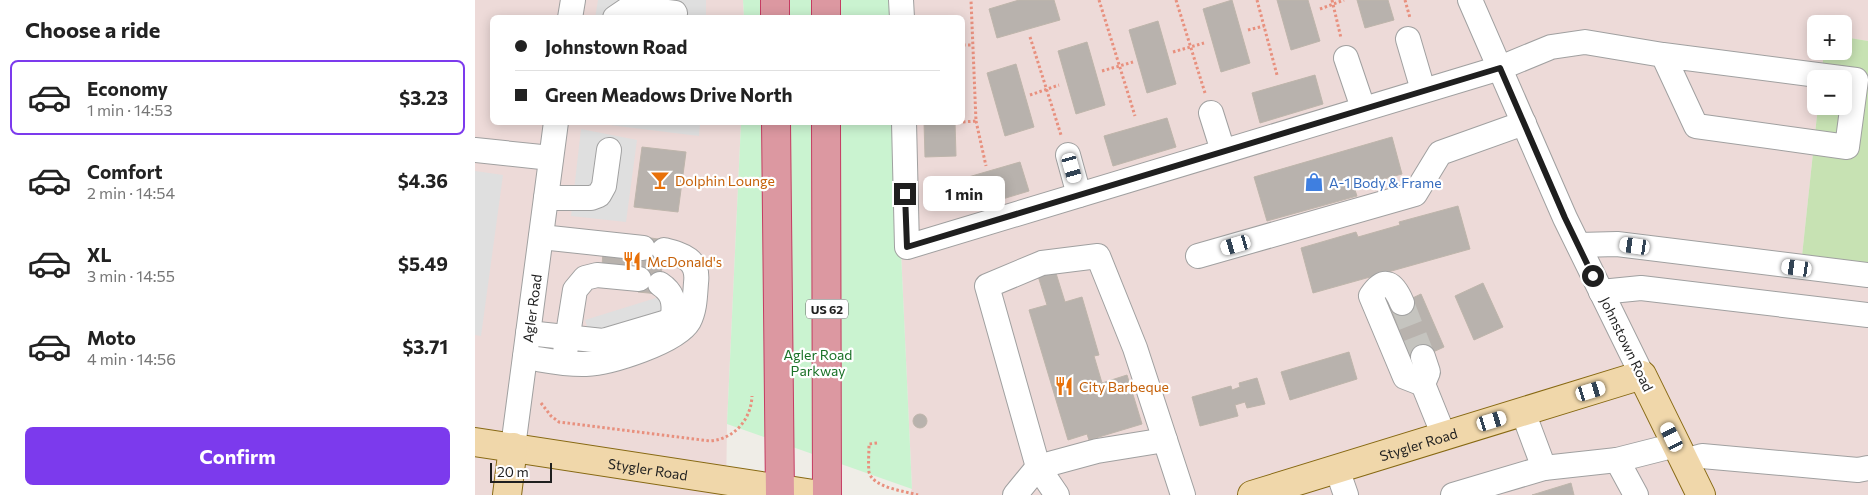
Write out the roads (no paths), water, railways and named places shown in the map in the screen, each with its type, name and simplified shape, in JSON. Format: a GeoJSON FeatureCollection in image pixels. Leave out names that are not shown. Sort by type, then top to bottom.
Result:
{"type":"FeatureCollection","features":[{"type":"Feature","properties":{"kind":"highway"},"geometry":{"type":"LineString","coordinates":[[775,0],[775,15]]}},
{"type":"Feature","properties":{"kind":"highway"},"geometry":{"type":"LineString","coordinates":[[825,0],[826,15]]}},
{"type":"Feature","properties":{"kind":"highway"},"geometry":{"type":"LineString","coordinates":[[776,125],[780,492]]}},
{"type":"Feature","properties":{"kind":"highway","name":"US 62"},"geometry":{"type":"LineString","coordinates":[[826,125],[827,495]]}},
{"type":"Feature","properties":{"kind":"main road","name":"Stygler Road"},"geometry":{"type":"LineString","coordinates":[[1252,495],[1642,375]]}},
{"type":"Feature","properties":{"kind":"main road","name":"Johnstown Road"},"geometry":{"type":"LineString","coordinates":[[1642,375],[1701,495]]}},
{"type":"Feature","properties":{"kind":"main road","name":"Stygler Road"},"geometry":{"type":"LineString","coordinates":[[475,442],[780,492],[820,495]]}},
{"type":"Feature","properties":{"kind":"main road","name":"Agler Road"},"geometry":{"type":"LineString","coordinates":[[507,495],[513,447]]}},
{"type":"Feature","properties":{"kind":"street"},"geometry":{"type":"LineString","coordinates":[[901,0],[901,15]]}},
{"type":"Feature","properties":{"kind":"street","name":"Johnstown Road"},"geometry":{"type":"LineString","coordinates":[[1470,0],[1523,123],[1601,292],[1642,375]]}},
{"type":"Feature","properties":{"kind":"street"},"geometry":{"type":"LineString","coordinates":[[619,15],[631,7],[675,13]]}},
{"type":"Feature","properties":{"kind":"street"},"geometry":{"type":"LineString","coordinates":[[1408,40],[1423,90]]}},
{"type":"Feature","properties":{"kind":"street"},"geometry":{"type":"LineString","coordinates":[[904,125],[907,247],[1500,68],[1551,46],[1585,42],[1663,55],[1856,80],[1847,147],[1696,126],[1663,55]]}},
{"type":"Feature","properties":{"kind":"street"},"geometry":{"type":"LineString","coordinates":[[1346,58],[1363,108]]}},
{"type":"Feature","properties":{"kind":"street"},"geometry":{"type":"LineString","coordinates":[[1211,113],[1223,151]]}},
{"type":"Feature","properties":{"kind":"street"},"geometry":{"type":"LineString","coordinates":[[1198,256],[1415,194],[1441,153],[1523,123]]}},
{"type":"Feature","properties":{"kind":"street","name":"Agler Road"},"geometry":{"type":"LineString","coordinates":[[513,447],[556,125]]}},
{"type":"Feature","properties":{"kind":"street"},"geometry":{"type":"LineString","coordinates":[[475,150],[551,158]]}},
{"type":"Feature","properties":{"kind":"street"},"geometry":{"type":"LineString","coordinates":[[546,198],[591,198],[599,195],[604,186],[609,150]]}},
{"type":"Feature","properties":{"kind":"street"},"geometry":{"type":"LineString","coordinates":[[1068,155],[1079,195]]}},
{"type":"Feature","properties":{"kind":"street"},"geometry":{"type":"LineString","coordinates":[[525,357],[587,364],[625,356],[656,345],[681,332],[690,320],[694,305],[697,280],[693,263],[684,255],[653,249],[541,237]]}},
{"type":"Feature","properties":{"kind":"street"},"geometry":{"type":"LineString","coordinates":[[1579,245],[1617,244],[1868,275]]}},
{"type":"Feature","properties":{"kind":"street"},"geometry":{"type":"LineString","coordinates":[[1057,495],[1038,467],[987,286],[1042,262],[1099,256],[1135,348],[1183,495]]}},
{"type":"Feature","properties":{"kind":"street"},"geometry":{"type":"LineString","coordinates":[[528,333],[567,338],[603,341],[667,322],[673,316],[673,298],[668,289],[650,281],[597,275],[585,278],[575,290],[567,338],[564,362]]}},
{"type":"Feature","properties":{"kind":"street"},"geometry":{"type":"LineString","coordinates":[[1401,303],[1396,288],[1389,284],[1377,287],[1371,296],[1405,377],[1423,384]]}},
{"type":"Feature","properties":{"kind":"street"},"geometry":{"type":"LineString","coordinates":[[1601,292],[1641,288],[1868,315]]}},
{"type":"Feature","properties":{"kind":"street"},"geometry":{"type":"LineString","coordinates":[[1423,357],[1428,372],[1423,384],[1444,436]]}},
{"type":"Feature","properties":{"kind":"street"},"geometry":{"type":"LineString","coordinates":[[1523,412],[1544,468]]}},
{"type":"Feature","properties":{"kind":"street"},"geometry":{"type":"LineString","coordinates":[[1015,495],[1038,467],[1097,451],[1165,440]]}},
{"type":"Feature","properties":{"kind":"street"},"geometry":{"type":"LineString","coordinates":[[1453,495],[1544,468],[1680,453],[1858,470],[1868,468]]}},
{"type":"Feature","properties":{"kind":"street"},"geometry":{"type":"LineString","coordinates":[[1617,460],[1636,495]]}},
{"type":"Feature","properties":{"kind":"street"},"geometry":{"type":"LineString","coordinates":[[1337,468],[1346,495]]}},
{"type":"Feature","properties":{"kind":"tunnel"},"geometry":{"type":"LineString","coordinates":[[1402,303],[1423,357]]}},
{"type":"Feature","properties":{"kind":"place","name":"Dolphin Lounge"},"geometry":{"type":"Point","coordinates":[660,180]}},
{"type":"Feature","properties":{"kind":"place","name":"A-1 Body & Frame"},"geometry":{"type":"Point","coordinates":[1314,182]}},
{"type":"Feature","properties":{"kind":"place","name":"McDonald's"},"geometry":{"type":"Point","coordinates":[632,261]}},
{"type":"Feature","properties":{"kind":"place","name":"City Barbeque"},"geometry":{"type":"Point","coordinates":[1064,386]}},
{"type":"Feature","properties":{"kind":"park label","name":"Agler Road Parkway"},"geometry":{"type":"Point","coordinates":[818,362]}}]}
